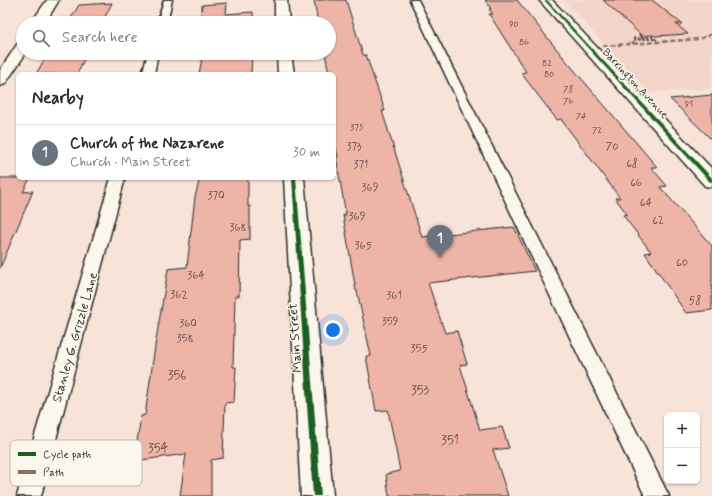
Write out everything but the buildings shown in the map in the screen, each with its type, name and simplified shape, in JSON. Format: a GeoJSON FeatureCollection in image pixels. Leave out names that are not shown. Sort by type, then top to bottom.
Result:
{"type":"FeatureCollection","features":[{"type":"Feature","properties":{"kind":"street"},"geometry":{"type":"LineString","coordinates":[[43,16],[53,0]]}},
{"type":"Feature","properties":{"kind":"street"},"geometry":{"type":"LineString","coordinates":[[280,0],[281,16]]}},
{"type":"Feature","properties":{"kind":"street","name":"Barrington Avenue"},"geometry":{"type":"LineString","coordinates":[[545,0],[712,181]]}},
{"type":"Feature","properties":{"kind":"street"},"geometry":{"type":"LineString","coordinates":[[0,81],[16,57]]}},
{"type":"Feature","properties":{"kind":"street"},"geometry":{"type":"LineString","coordinates":[[285,60],[286,72]]}},
{"type":"Feature","properties":{"kind":"street","name":"Main Street"},"geometry":{"type":"LineString","coordinates":[[294,180],[317,496]]}},
{"type":"Feature","properties":{"kind":"lane"},"geometry":{"type":"LineString","coordinates":[[164,16],[168,0]]}},
{"type":"Feature","properties":{"kind":"lane"},"geometry":{"type":"LineString","coordinates":[[414,0],[657,496]]}},
{"type":"Feature","properties":{"kind":"lane"},"geometry":{"type":"LineString","coordinates":[[149,72],[152,60]]}},
{"type":"Feature","properties":{"kind":"lane","name":"Stanley G. Grizzle Lane"},"geometry":{"type":"LineString","coordinates":[[45,440],[117,180]]}},
{"type":"Feature","properties":{"kind":"lane","name":"Stanley G. Grizzle Lane"},"geometry":{"type":"LineString","coordinates":[[29,496],[32,486]]}},
{"type":"Feature","properties":{"kind":"path"},"geometry":{"type":"LineString","coordinates":[[633,44],[634,38],[642,36],[653,37],[659,42]]}},
{"type":"Feature","properties":{"kind":"path"},"geometry":{"type":"LineString","coordinates":[[634,40],[655,39]]}},
{"type":"Feature","properties":{"kind":"shaded area"},"geometry":{"type":"Polygon","coordinates":[[[563,0],[712,0],[712,88],[650,93],[563,0]]]}},
{"type":"Feature","properties":{"kind":"marked path"},"geometry":{"type":"LineString","coordinates":[[603,46],[699,39],[712,34]]}},
{"type":"Feature","properties":{"kind":"cycle path"},"geometry":{"type":"LineString","coordinates":[[545,0],[712,181]]}},
{"type":"Feature","properties":{"kind":"cycle path"},"geometry":{"type":"LineString","coordinates":[[294,180],[317,496]]}},
{"type":"Feature","properties":{"kind":"place","name":"Church of the Nazarene"},"geometry":{"type":"Point","coordinates":[440,258]}}]}
